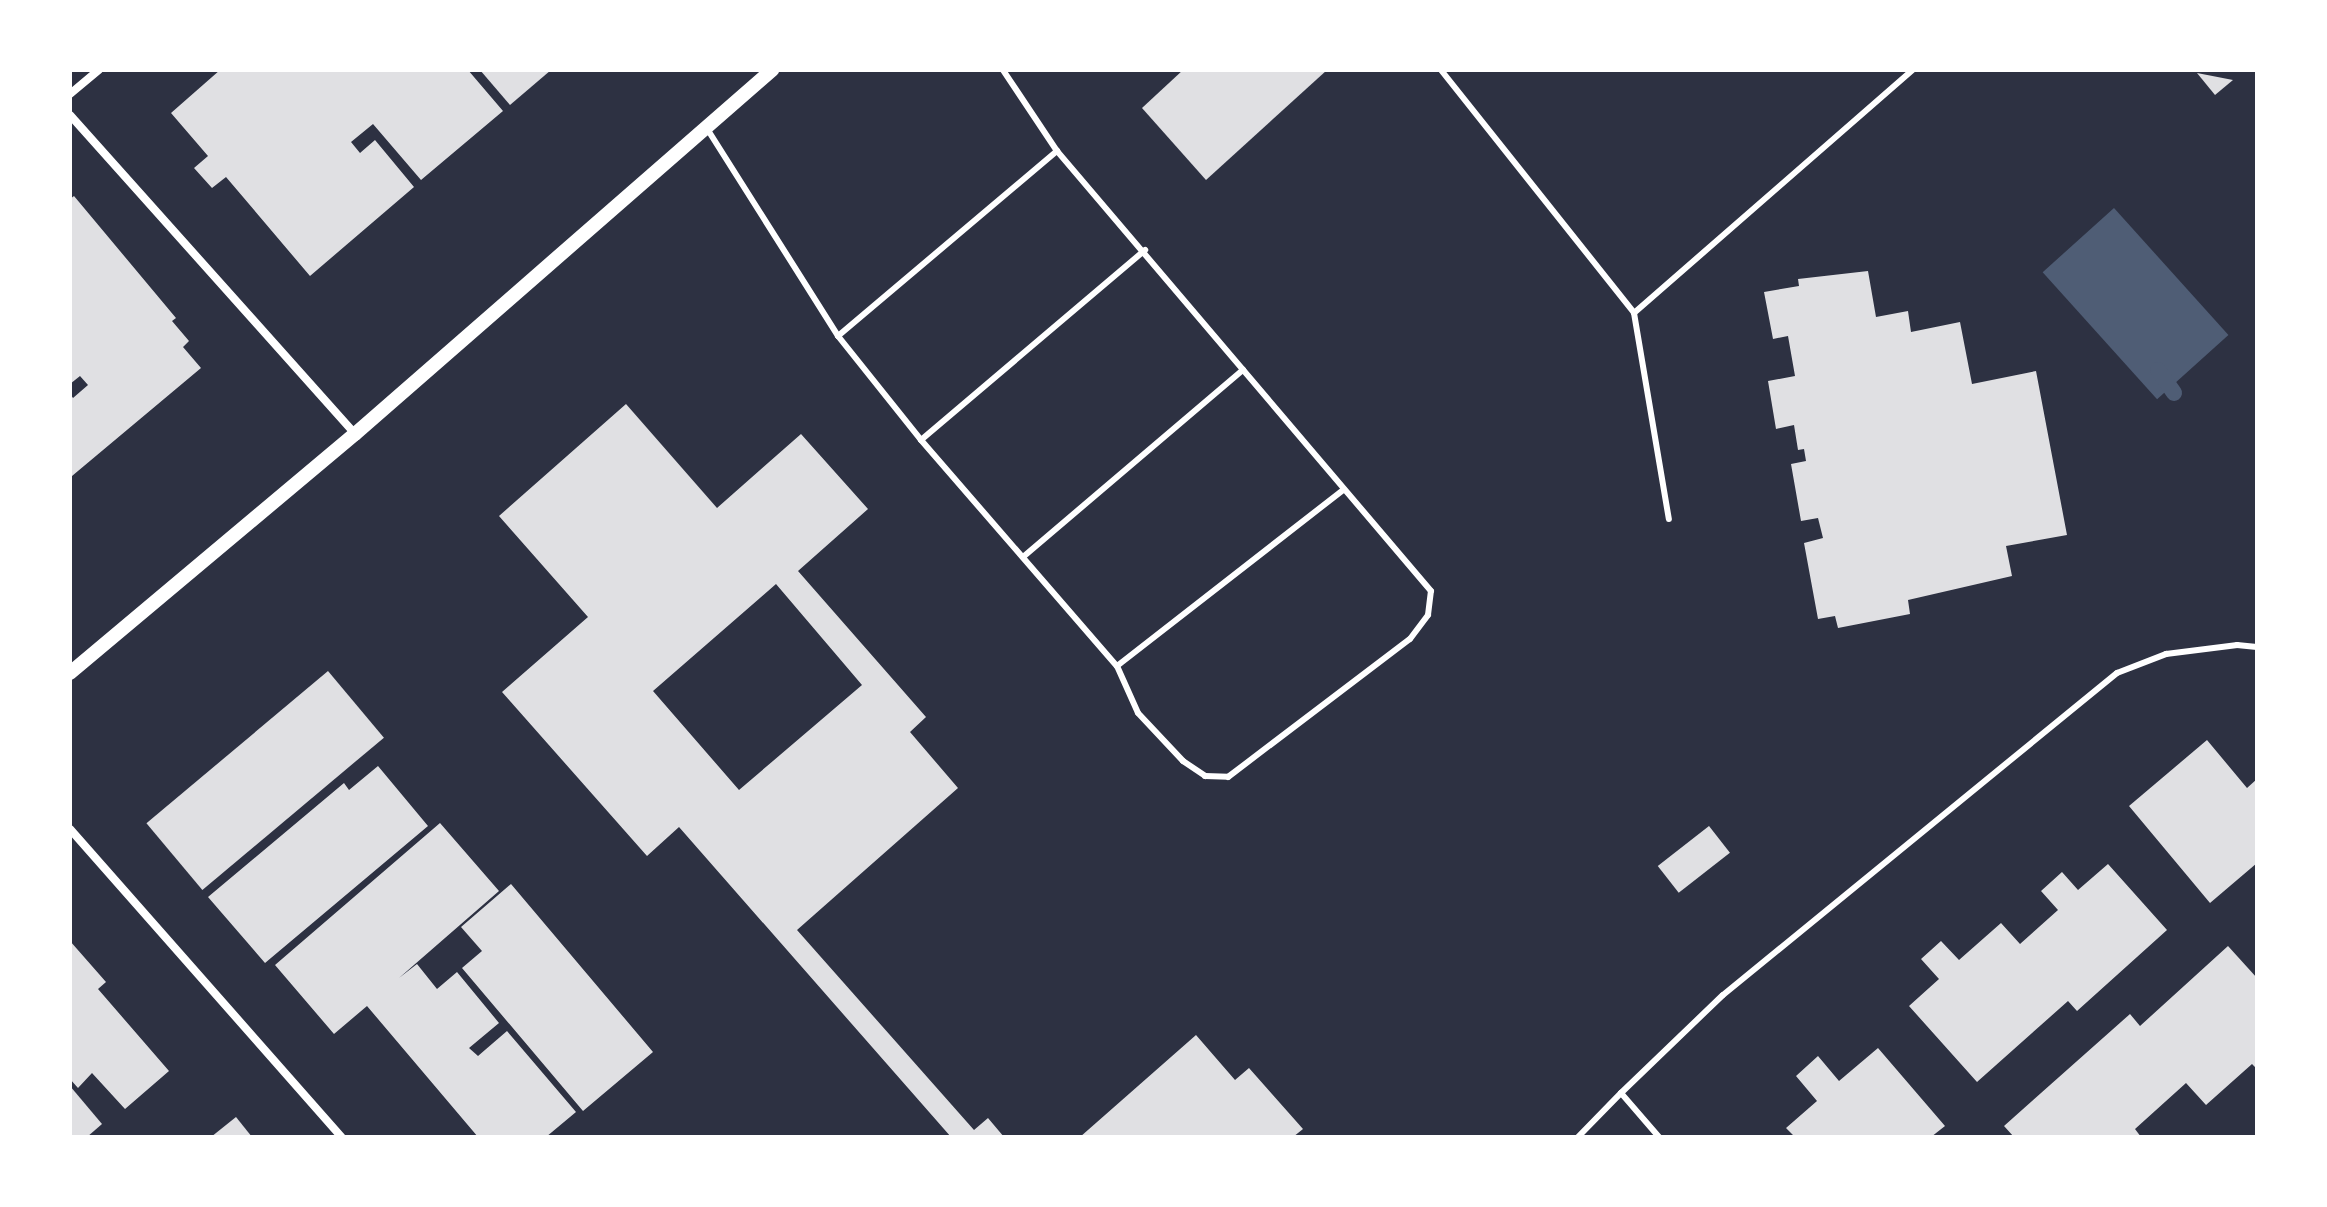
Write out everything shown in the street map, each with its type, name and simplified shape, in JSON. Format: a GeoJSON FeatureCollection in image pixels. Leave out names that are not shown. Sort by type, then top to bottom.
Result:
{"type":"FeatureCollection","features":[{"type":"Feature","properties":{"kind":"street"},"geometry":{"type":"LineString","coordinates":[[70,94],[99,70]]}},
{"type":"Feature","properties":{"kind":"street"},"geometry":{"type":"LineString","coordinates":[[70,673],[355,434],[772,70]]}},
{"type":"Feature","properties":{"kind":"street"},"geometry":{"type":"LineString","coordinates":[[70,115],[355,434]]}},
{"type":"Feature","properties":{"kind":"street"},"geometry":{"type":"LineString","coordinates":[[70,829],[342,1137]]}},
{"type":"Feature","properties":{"kind":"lane"},"geometry":{"type":"LineString","coordinates":[[706,127],[838,336],[921,440],[1117,666],[1138,713],[1183,761],[1205,776],[1228,777],[1410,639],[1428,615],[1431,591],[1343,490],[1145,250],[1057,151],[1003,70]]}},
{"type":"Feature","properties":{"kind":"lane"},"geometry":{"type":"LineString","coordinates":[[1441,70],[1634,313],[1669,519]]}},
{"type":"Feature","properties":{"kind":"lane"},"geometry":{"type":"LineString","coordinates":[[1634,313],[1913,70]]}},
{"type":"Feature","properties":{"kind":"lane"},"geometry":{"type":"LineString","coordinates":[[838,336],[1057,151]]}},
{"type":"Feature","properties":{"kind":"lane"},"geometry":{"type":"LineString","coordinates":[[921,440],[1145,250]]}},
{"type":"Feature","properties":{"kind":"lane"},"geometry":{"type":"LineString","coordinates":[[1023,557],[1243,370]]}},
{"type":"Feature","properties":{"kind":"lane"},"geometry":{"type":"LineString","coordinates":[[1117,666],[1343,490]]}},
{"type":"Feature","properties":{"kind":"lane"},"geometry":{"type":"LineString","coordinates":[[1578,1137],[1723,995],[2117,673],[2166,654],[2237,645],[2257,647]]}},
{"type":"Feature","properties":{"kind":"lane"},"geometry":{"type":"LineString","coordinates":[[1621,1093],[1659,1137]]}},
{"type":"Feature","properties":{"kind":"water"},"geometry":{"type":"Polygon","coordinates":[[[2114,208],[2228,335],[2157,399],[2043,272],[2114,208]]]}},
{"type":"Feature","properties":{"kind":"building"},"geometry":{"type":"Polygon","coordinates":[[[220,70],[468,70],[503,111],[421,180],[373,124],[351,142],[360,153],[375,140],[414,187],[310,276],[226,177],[212,188],[194,168],[208,156],[171,113],[220,70]]]}},
{"type":"Feature","properties":{"kind":"building"},"geometry":{"type":"Polygon","coordinates":[[[480,70],[551,70],[510,105],[480,70]]]}},
{"type":"Feature","properties":{"kind":"building"},"geometry":{"type":"Polygon","coordinates":[[[1183,70],[1327,70],[1206,180],[1142,108],[1183,70]]]}},
{"type":"Feature","properties":{"kind":"building"},"geometry":{"type":"Polygon","coordinates":[[[2197,73],[2233,80],[2215,95],[2197,73]]]}},
{"type":"Feature","properties":{"kind":"building"},"geometry":{"type":"Polygon","coordinates":[[[74,196],[176,318],[172,321],[189,341],[183,347],[201,368],[72,476],[70,394],[73,398],[88,385],[80,376],[70,384],[70,199],[74,196]]]}},
{"type":"Feature","properties":{"kind":"building"},"geometry":{"type":"Polygon","coordinates":[[[1868,271],[1876,317],[1908,311],[1911,332],[1960,322],[1972,384],[2036,371],[2067,535],[2006,546],[2012,576],[1908,600],[1910,614],[1838,628],[1835,616],[1818,619],[1804,543],[1823,538],[1818,518],[1801,521],[1791,464],[1806,461],[1804,449],[1798,450],[1794,425],[1776,429],[1768,381],[1795,376],[1788,336],[1773,339],[1764,292],[1799,286],[1798,279],[1868,271]]]}},
{"type":"Feature","properties":{"kind":"building"},"geometry":{"type":"Polygon","coordinates":[[[626,404],[717,508],[801,434],[868,509],[798,571],[926,717],[910,732],[958,788],[797,930],[974,1130],[988,1118],[1004,1137],[951,1137],[679,827],[647,856],[502,692],[588,617],[499,516],[626,404]],[[776,584],[653,691],[739,790],[862,685],[776,584]]]}},
{"type":"Feature","properties":{"kind":"building"},"geometry":{"type":"Polygon","coordinates":[[[328,671],[384,738],[202,890],[146,823],[328,671]]]}},
{"type":"Feature","properties":{"kind":"building"},"geometry":{"type":"Polygon","coordinates":[[[2207,740],[2247,788],[2257,779],[2257,863],[2210,903],[2129,806],[2207,740]]]}},
{"type":"Feature","properties":{"kind":"building"},"geometry":{"type":"Polygon","coordinates":[[[378,766],[428,826],[265,963],[208,897],[344,783],[349,790],[378,766]]]}},
{"type":"Feature","properties":{"kind":"building"},"geometry":{"type":"Polygon","coordinates":[[[440,823],[499,891],[399,978],[417,964],[437,989],[457,972],[499,1023],[469,1048],[478,1056],[507,1031],[576,1112],[546,1137],[478,1137],[367,1006],[334,1034],[275,965],[440,823]]]}},
{"type":"Feature","properties":{"kind":"building"},"geometry":{"type":"Polygon","coordinates":[[[1709,826],[1730,853],[1679,893],[1658,866],[1709,826]]]}},
{"type":"Feature","properties":{"kind":"building"},"geometry":{"type":"Polygon","coordinates":[[[2108,864],[2167,930],[2077,1011],[2068,1001],[1977,1082],[1909,1006],[1939,979],[1921,959],[1941,941],[1959,960],[2001,923],[2020,944],[2058,910],[2041,891],[2062,872],[2078,890],[2108,864]]]}},
{"type":"Feature","properties":{"kind":"building"},"geometry":{"type":"Polygon","coordinates":[[[511,884],[653,1052],[583,1111],[462,968],[482,951],[461,927],[511,884]]]}},
{"type":"Feature","properties":{"kind":"building"},"geometry":{"type":"Polygon","coordinates":[[[70,941],[106,982],[98,989],[169,1071],[125,1109],[92,1073],[78,1088],[70,1079],[70,941]]]}},
{"type":"Feature","properties":{"kind":"building"},"geometry":{"type":"Polygon","coordinates":[[[2228,946],[2257,978],[2257,1069],[2252,1064],[2206,1105],[2186,1083],[2135,1129],[2141,1137],[2014,1137],[2004,1126],[2130,1014],[2140,1026],[2228,946]]]}},
{"type":"Feature","properties":{"kind":"building"},"geometry":{"type":"Polygon","coordinates":[[[1196,1035],[1235,1080],[1249,1068],[1303,1129],[1293,1137],[1080,1137],[1196,1035]]]}},
{"type":"Feature","properties":{"kind":"building"},"geometry":{"type":"Polygon","coordinates":[[[1878,1048],[1945,1126],[1931,1137],[1795,1137],[1786,1128],[1817,1101],[1796,1076],[1818,1056],[1839,1081],[1878,1048]]]}},
{"type":"Feature","properties":{"kind":"building"},"geometry":{"type":"Polygon","coordinates":[[[70,1086],[102,1124],[87,1137],[70,1137],[70,1086]]]}},
{"type":"Feature","properties":{"kind":"building"},"geometry":{"type":"Polygon","coordinates":[[[236,1117],[252,1137],[211,1137],[236,1117]]]}},
{"type":"Feature","properties":{"kind":"waterway"},"geometry":{"type":"LineString","coordinates":[[2158,370],[2174,393]]}}]}
